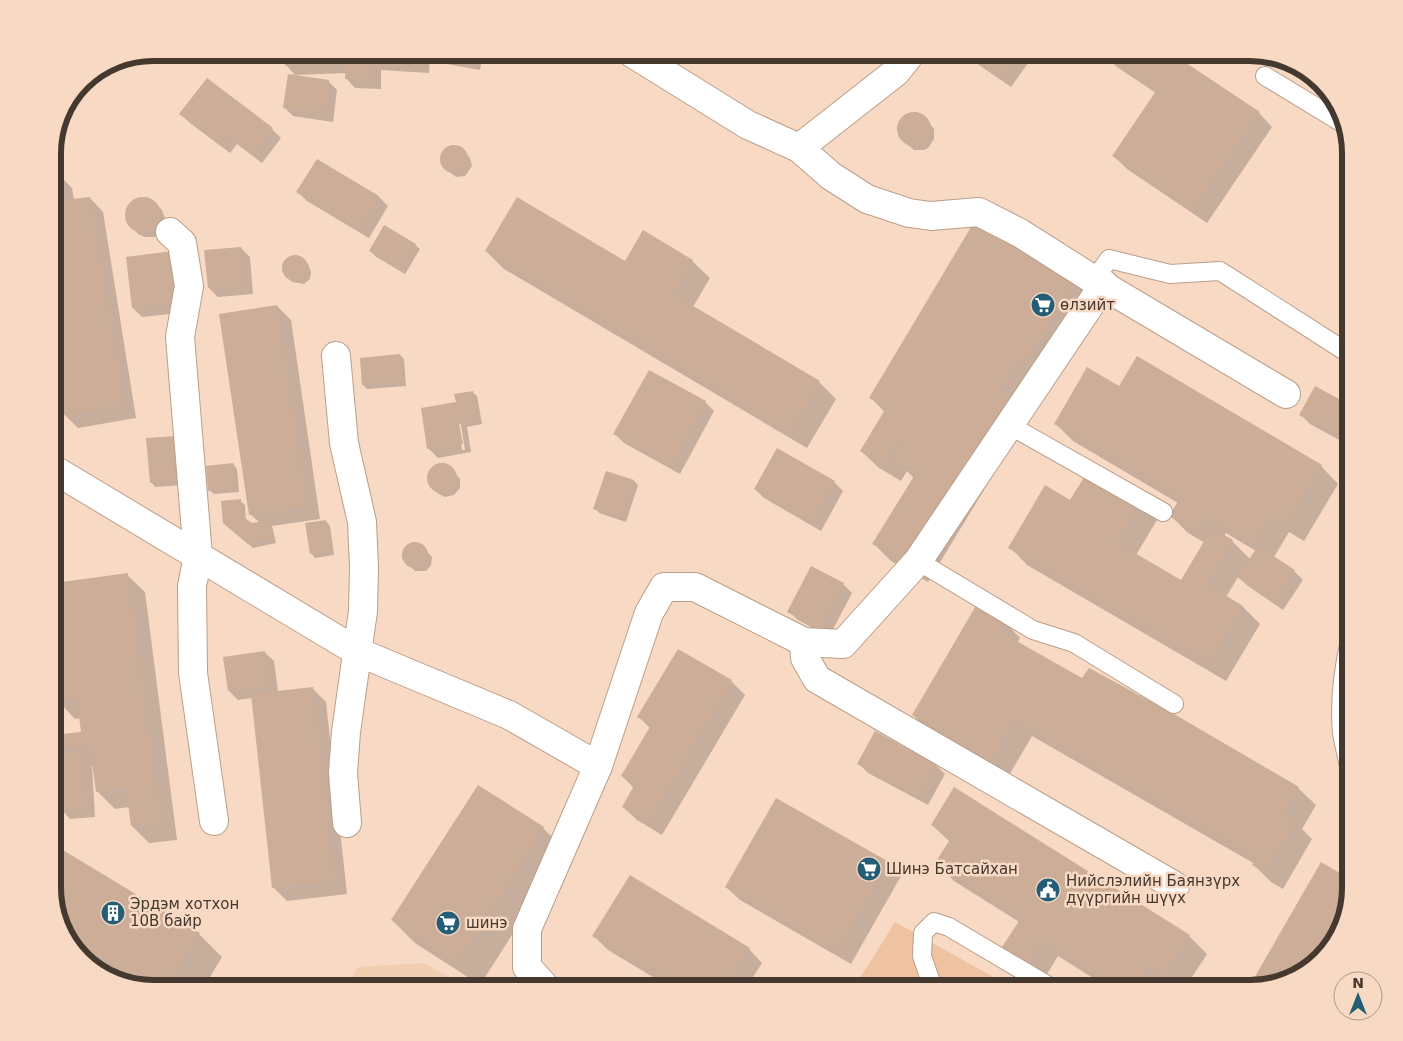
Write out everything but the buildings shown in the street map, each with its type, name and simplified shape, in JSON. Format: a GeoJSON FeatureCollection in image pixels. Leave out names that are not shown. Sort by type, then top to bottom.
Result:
{"type":"FeatureCollection","features":[{"type":"Feature","properties":{"kind":"street"},"geometry":{"type":"LineString","coordinates":[[646,61],[748,125],[799,148],[831,176],[867,199],[910,213],[924,215],[947,216],[978,212],[1020,233],[1286,394]]}},
{"type":"Feature","properties":{"kind":"street"},"geometry":{"type":"LineString","coordinates":[[799,148],[896,72],[905,61]]}},
{"type":"Feature","properties":{"kind":"street"},"geometry":{"type":"LineString","coordinates":[[170,232],[182,243],[189,286],[180,337],[198,556],[192,586],[193,673],[214,821]]}},
{"type":"Feature","properties":{"kind":"street"},"geometry":{"type":"LineString","coordinates":[[539,980],[527,967],[527,929],[598,766],[649,613],[664,588],[695,588],[804,642],[843,644],[918,561],[1099,282]]}},
{"type":"Feature","properties":{"kind":"street"},"geometry":{"type":"LineString","coordinates":[[336,356],[344,443],[362,522],[364,567],[363,611],[346,732],[343,773],[347,823]]}},
{"type":"Feature","properties":{"kind":"street"},"geometry":{"type":"LineString","coordinates":[[61,474],[358,652],[509,716],[598,766]]}},
{"type":"Feature","properties":{"kind":"street"},"geometry":{"type":"LineString","coordinates":[[804,642],[805,658],[817,679],[1175,886]]}},
{"type":"Feature","properties":{"kind":"lane"},"geometry":{"type":"LineString","coordinates":[[1265,76],[1335,119]]}},
{"type":"Feature","properties":{"kind":"lane"},"geometry":{"type":"LineString","coordinates":[[1099,282],[1109,259],[1170,274],[1220,271],[1342,349]]}},
{"type":"Feature","properties":{"kind":"lane"},"geometry":{"type":"LineString","coordinates":[[1008,425],[1163,512]]}},
{"type":"Feature","properties":{"kind":"lane"},"geometry":{"type":"LineString","coordinates":[[918,561],[1033,630],[1074,643],[1174,704]]}},
{"type":"Feature","properties":{"kind":"lane"},"geometry":{"type":"LineString","coordinates":[[1342,689],[1342,735]]}},
{"type":"Feature","properties":{"kind":"lane"},"geometry":{"type":"LineString","coordinates":[[930,980],[922,956],[923,933],[934,922],[949,927],[1038,980]]}},
{"type":"Feature","properties":{"kind":"shaded area"},"geometry":{"type":"Polygon","coordinates":[[[895,922],[999,980],[859,980],[895,922]]]}},
{"type":"Feature","properties":{"kind":"shaded area"},"geometry":{"type":"Polygon","coordinates":[[[424,963],[454,980],[350,980],[358,967],[424,963]]]}},
{"type":"Feature","properties":{"kind":"place","name":"өлзийт"},"geometry":{"type":"Point","coordinates":[1043,305]}},
{"type":"Feature","properties":{"kind":"place","name":"Шинэ Батсайхан"},"geometry":{"type":"Point","coordinates":[869,869]}},
{"type":"Feature","properties":{"kind":"place","name":"Нийслэлийн Баянзүрх дүүргийн шүүх"},"geometry":{"type":"Point","coordinates":[1048,890]}},
{"type":"Feature","properties":{"kind":"place","name":"Эрдэм хотхон 10В байр"},"geometry":{"type":"Point","coordinates":[113,913]}},
{"type":"Feature","properties":{"kind":"place","name":"шинэ"},"geometry":{"type":"Point","coordinates":[448,923]}}]}
